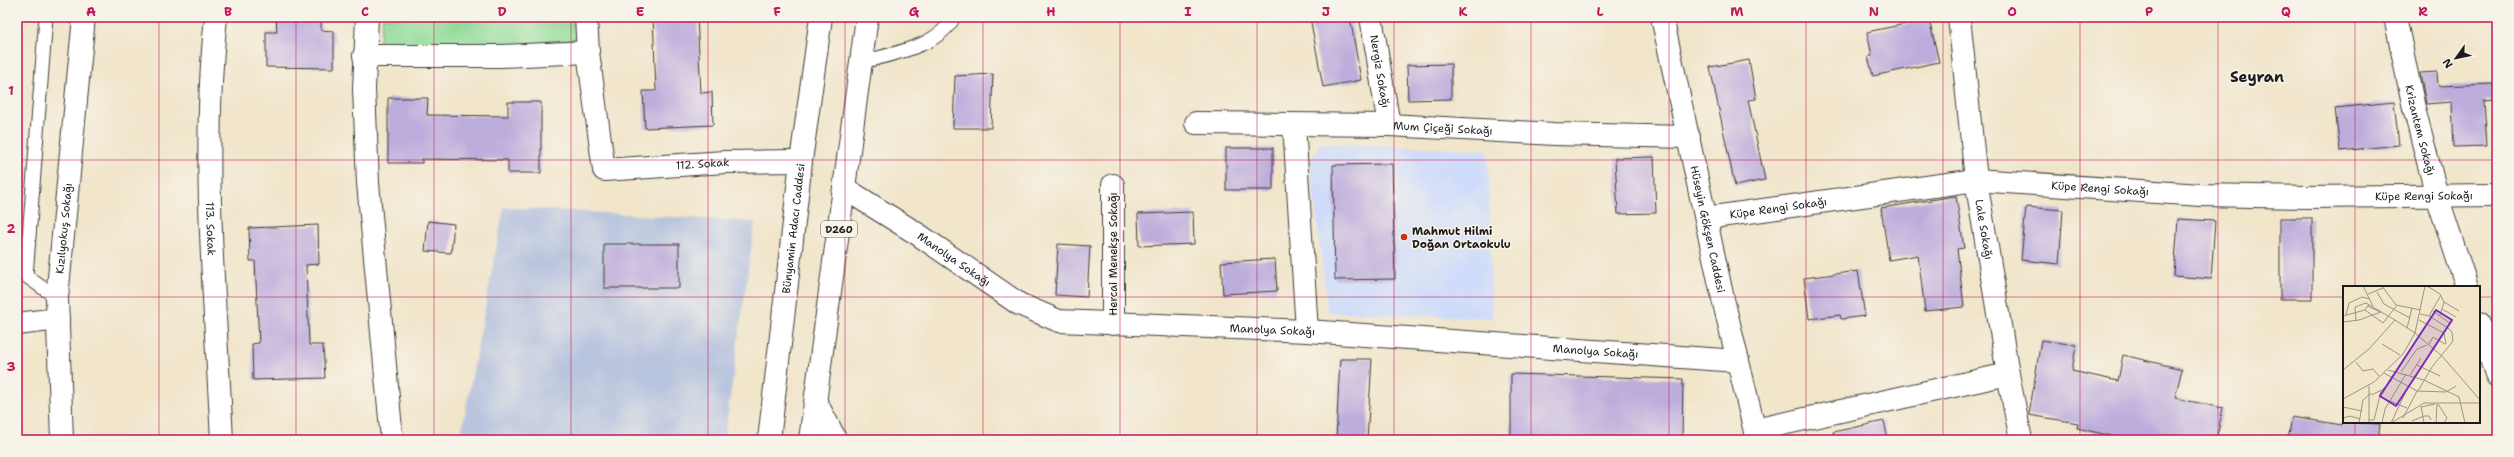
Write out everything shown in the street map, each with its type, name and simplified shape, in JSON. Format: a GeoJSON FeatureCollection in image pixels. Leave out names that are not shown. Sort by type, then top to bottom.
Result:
{"type":"FeatureCollection","features":[{"type":"Feature","properties":{"kind":"street","name":"Kızılyokuş Sokağı"},"geometry":{"type":"LineString","coordinates":[[62,440],[58,309],[84,17]]}},
{"type":"Feature","properties":{"kind":"street","name":"113. Sokak"},"geometry":{"type":"LineString","coordinates":[[216,17],[209,104],[209,160],[222,440]]}},
{"type":"Feature","properties":{"kind":"street"},"geometry":{"type":"LineString","coordinates":[[367,17],[364,56],[368,183],[392,440]]}},
{"type":"Feature","properties":{"kind":"street"},"geometry":{"type":"LineString","coordinates":[[364,56],[500,56],[588,52],[586,17]]}},
{"type":"Feature","properties":{"kind":"street","name":"Bünyamin Adacı Caddesi"},"geometry":{"type":"LineString","coordinates":[[769,440],[801,161],[821,17]]}},
{"type":"Feature","properties":{"kind":"street","name":"D260"},"geometry":{"type":"LineString","coordinates":[[810,440],[867,17]]}},
{"type":"Feature","properties":{"kind":"street","name":"Nergiz Sokağı"},"geometry":{"type":"LineString","coordinates":[[1370,17],[1389,125]]}},
{"type":"Feature","properties":{"kind":"street","name":"Hüseyin Gökşen Caddesi"},"geometry":{"type":"LineString","coordinates":[[1662,17],[1738,361],[1756,435]]}},
{"type":"Feature","properties":{"kind":"street","name":"Lale Sokağı"},"geometry":{"type":"LineString","coordinates":[[1959,17],[1976,180],[2008,374],[2021,440]]}},
{"type":"Feature","properties":{"kind":"street","name":"Krizantem Sokağı"},"geometry":{"type":"LineString","coordinates":[[2395,17],[2414,108],[2437,196],[2467,286]]}},
{"type":"Feature","properties":{"kind":"street","name":"112. Sokak"},"geometry":{"type":"LineString","coordinates":[[588,52],[604,170],[726,162],[801,161]]}},
{"type":"Feature","properties":{"kind":"street","name":"Mum Çiçeği Sokağı"},"geometry":{"type":"LineString","coordinates":[[1196,122],[1294,125],[1389,125],[1601,136],[1689,137]]}},
{"type":"Feature","properties":{"kind":"street"},"geometry":{"type":"LineString","coordinates":[[1294,125],[1307,331]]}},
{"type":"Feature","properties":{"kind":"street","name":"Küpe Rengi Sokağı"},"geometry":{"type":"LineString","coordinates":[[1706,218],[1976,180],[2201,195],[2497,195]]}},
{"type":"Feature","properties":{"kind":"street","name":"Hercai Menekşe Sokağı"},"geometry":{"type":"LineString","coordinates":[[1113,185],[1113,324]]}},
{"type":"Feature","properties":{"kind":"street","name":"Manolya Sokağı"},"geometry":{"type":"LineString","coordinates":[[844,188],[919,235],[1019,304],[1037,314],[1059,321],[1307,331],[1738,361]]}},
{"type":"Feature","properties":{"kind":"street"},"geometry":{"type":"LineString","coordinates":[[17,324],[58,309]]}},
{"type":"Feature","properties":{"kind":"street"},"geometry":{"type":"LineString","coordinates":[[2480,326],[2497,377]]}},
{"type":"Feature","properties":{"kind":"street"},"geometry":{"type":"LineString","coordinates":[[1756,435],[2008,374]]}},
{"type":"Feature","properties":{"kind":"street"},"geometry":{"type":"LineString","coordinates":[[816,402],[836,440]]}},
{"type":"Feature","properties":{"kind":"lane"},"geometry":{"type":"LineString","coordinates":[[46,17],[26,276],[58,309]]}},
{"type":"Feature","properties":{"kind":"lane"},"geometry":{"type":"LineString","coordinates":[[860,63],[931,41],[949,27],[954,17]]}},
{"type":"Feature","properties":{"kind":"shaded area","name":"Mahmut Hilmi Doğan Ortaokulu"},"geometry":{"type":"Polygon","coordinates":[[[1320,143],[1488,150],[1492,318],[1328,312],[1310,162],[1320,143]]]}},
{"type":"Feature","properties":{"kind":"shaded area"},"geometry":{"type":"Polygon","coordinates":[[[504,207],[755,222],[724,440],[460,440],[504,207]]]}},
{"type":"Feature","properties":{"kind":"green space"},"geometry":{"type":"Polygon","coordinates":[[[383,17],[576,17],[578,40],[480,48],[379,45],[383,17]]]}},
{"type":"Feature","properties":{"kind":"building"},"geometry":{"type":"Polygon","coordinates":[[[276,17],[321,17],[321,30],[334,31],[334,68],[266,67],[266,32],[277,32],[276,17]]]}},
{"type":"Feature","properties":{"kind":"building"},"geometry":{"type":"Polygon","coordinates":[[[653,17],[697,17],[701,93],[712,92],[713,125],[645,128],[643,91],[656,91],[653,17]]]}},
{"type":"Feature","properties":{"kind":"building"},"geometry":{"type":"Polygon","coordinates":[[[1310,17],[1350,17],[1361,80],[1323,87],[1310,17]]]}},
{"type":"Feature","properties":{"kind":"building"},"geometry":{"type":"Polygon","coordinates":[[[1929,19],[1939,62],[1873,76],[1868,57],[1872,56],[1867,32],[1929,19]]]}},
{"type":"Feature","properties":{"kind":"building"},"geometry":{"type":"Polygon","coordinates":[[[1749,60],[1756,99],[1748,100],[1765,180],[1735,186],[1710,67],[1749,60]]]}},
{"type":"Feature","properties":{"kind":"building"},"geometry":{"type":"Polygon","coordinates":[[[1451,64],[1451,99],[1408,100],[1407,65],[1451,64]]]}},
{"type":"Feature","properties":{"kind":"building"},"geometry":{"type":"Polygon","coordinates":[[[2437,72],[2438,86],[2493,84],[2494,100],[2484,101],[2487,146],[2454,147],[2452,102],[2426,104],[2420,73],[2437,72]]]}},
{"type":"Feature","properties":{"kind":"building"},"geometry":{"type":"Polygon","coordinates":[[[993,74],[991,128],[953,128],[955,76],[993,74]]]}},
{"type":"Feature","properties":{"kind":"building"},"geometry":{"type":"Polygon","coordinates":[[[388,98],[428,98],[427,115],[508,116],[508,102],[541,102],[541,173],[508,173],[508,160],[422,159],[422,163],[388,163],[388,98]]]}},
{"type":"Feature","properties":{"kind":"building"},"geometry":{"type":"Polygon","coordinates":[[[2394,102],[2399,145],[2340,151],[2335,108],[2394,102]]]}},
{"type":"Feature","properties":{"kind":"building"},"geometry":{"type":"Polygon","coordinates":[[[1226,148],[1273,148],[1273,190],[1226,190],[1226,148]]]}},
{"type":"Feature","properties":{"kind":"building"},"geometry":{"type":"Polygon","coordinates":[[[1654,157],[1656,213],[1618,214],[1615,158],[1654,157]]]}},
{"type":"Feature","properties":{"kind":"building"},"geometry":{"type":"Polygon","coordinates":[[[1392,164],[1395,279],[1335,280],[1333,165],[1392,164]]]}},
{"type":"Feature","properties":{"kind":"building"},"geometry":{"type":"Polygon","coordinates":[[[1956,196],[1964,248],[1957,249],[1964,307],[1925,311],[1918,255],[1889,260],[1881,208],[1956,196]]]}},
{"type":"Feature","properties":{"kind":"building"},"geometry":{"type":"Polygon","coordinates":[[[2026,207],[2063,210],[2059,264],[2021,260],[2026,207]]]}},
{"type":"Feature","properties":{"kind":"building"},"geometry":{"type":"Polygon","coordinates":[[[1193,212],[1194,244],[1139,246],[1138,214],[1193,212]]]}},
{"type":"Feature","properties":{"kind":"building"},"geometry":{"type":"Polygon","coordinates":[[[2280,218],[2312,218],[2312,299],[2280,299],[2280,218]]]}},
{"type":"Feature","properties":{"kind":"building"},"geometry":{"type":"Polygon","coordinates":[[[2178,219],[2215,221],[2211,279],[2174,276],[2178,219]]]}},
{"type":"Feature","properties":{"kind":"building"},"geometry":{"type":"Polygon","coordinates":[[[428,221],[454,224],[451,253],[425,251],[428,221]]]}},
{"type":"Feature","properties":{"kind":"building"},"geometry":{"type":"Polygon","coordinates":[[[318,225],[319,264],[306,265],[309,345],[323,345],[325,378],[253,380],[252,344],[259,343],[255,261],[250,261],[249,228],[318,225]]]}},
{"type":"Feature","properties":{"kind":"building"},"geometry":{"type":"Polygon","coordinates":[[[604,244],[679,244],[679,288],[604,288],[604,244]]]}},
{"type":"Feature","properties":{"kind":"building"},"geometry":{"type":"Polygon","coordinates":[[[1058,244],[1090,246],[1087,297],[1055,295],[1058,244]]]}},
{"type":"Feature","properties":{"kind":"building"},"geometry":{"type":"Polygon","coordinates":[[[1275,259],[1277,291],[1223,294],[1221,262],[1275,259]]]}},
{"type":"Feature","properties":{"kind":"building"},"geometry":{"type":"Polygon","coordinates":[[[1858,271],[1865,316],[1841,319],[1840,315],[1809,319],[1804,278],[1858,271]]]}},
{"type":"Feature","properties":{"kind":"building"},"geometry":{"type":"Polygon","coordinates":[[[2041,340],[2076,345],[2072,371],[2118,381],[2123,355],[2182,369],[2175,398],[2223,408],[2216,440],[2129,440],[2077,428],[2078,423],[2029,415],[2041,340]]]}},
{"type":"Feature","properties":{"kind":"building"},"geometry":{"type":"Polygon","coordinates":[[[1340,359],[1372,359],[1367,440],[1336,440],[1340,359]]]}},
{"type":"Feature","properties":{"kind":"building"},"geometry":{"type":"Polygon","coordinates":[[[1511,374],[1683,379],[1682,440],[1511,440],[1511,374]]]}},
{"type":"Feature","properties":{"kind":"building"},"geometry":{"type":"Polygon","coordinates":[[[2292,417],[2342,425],[2343,422],[2380,424],[2378,440],[2288,440],[2292,417]]]}},
{"type":"Feature","properties":{"kind":"building"},"geometry":{"type":"Polygon","coordinates":[[[1884,421],[1888,440],[1834,440],[1833,432],[1884,421]]]}},
{"type":"Feature","properties":{"kind":"place","name":"Mahmut Hilmi Doğan Ortaokulu"},"geometry":{"type":"Point","coordinates":[1404,237]}},
{"type":"Feature","properties":{"kind":"district","name":"Seyran"},"geometry":{"type":"Point","coordinates":[2257,77]}}]}
